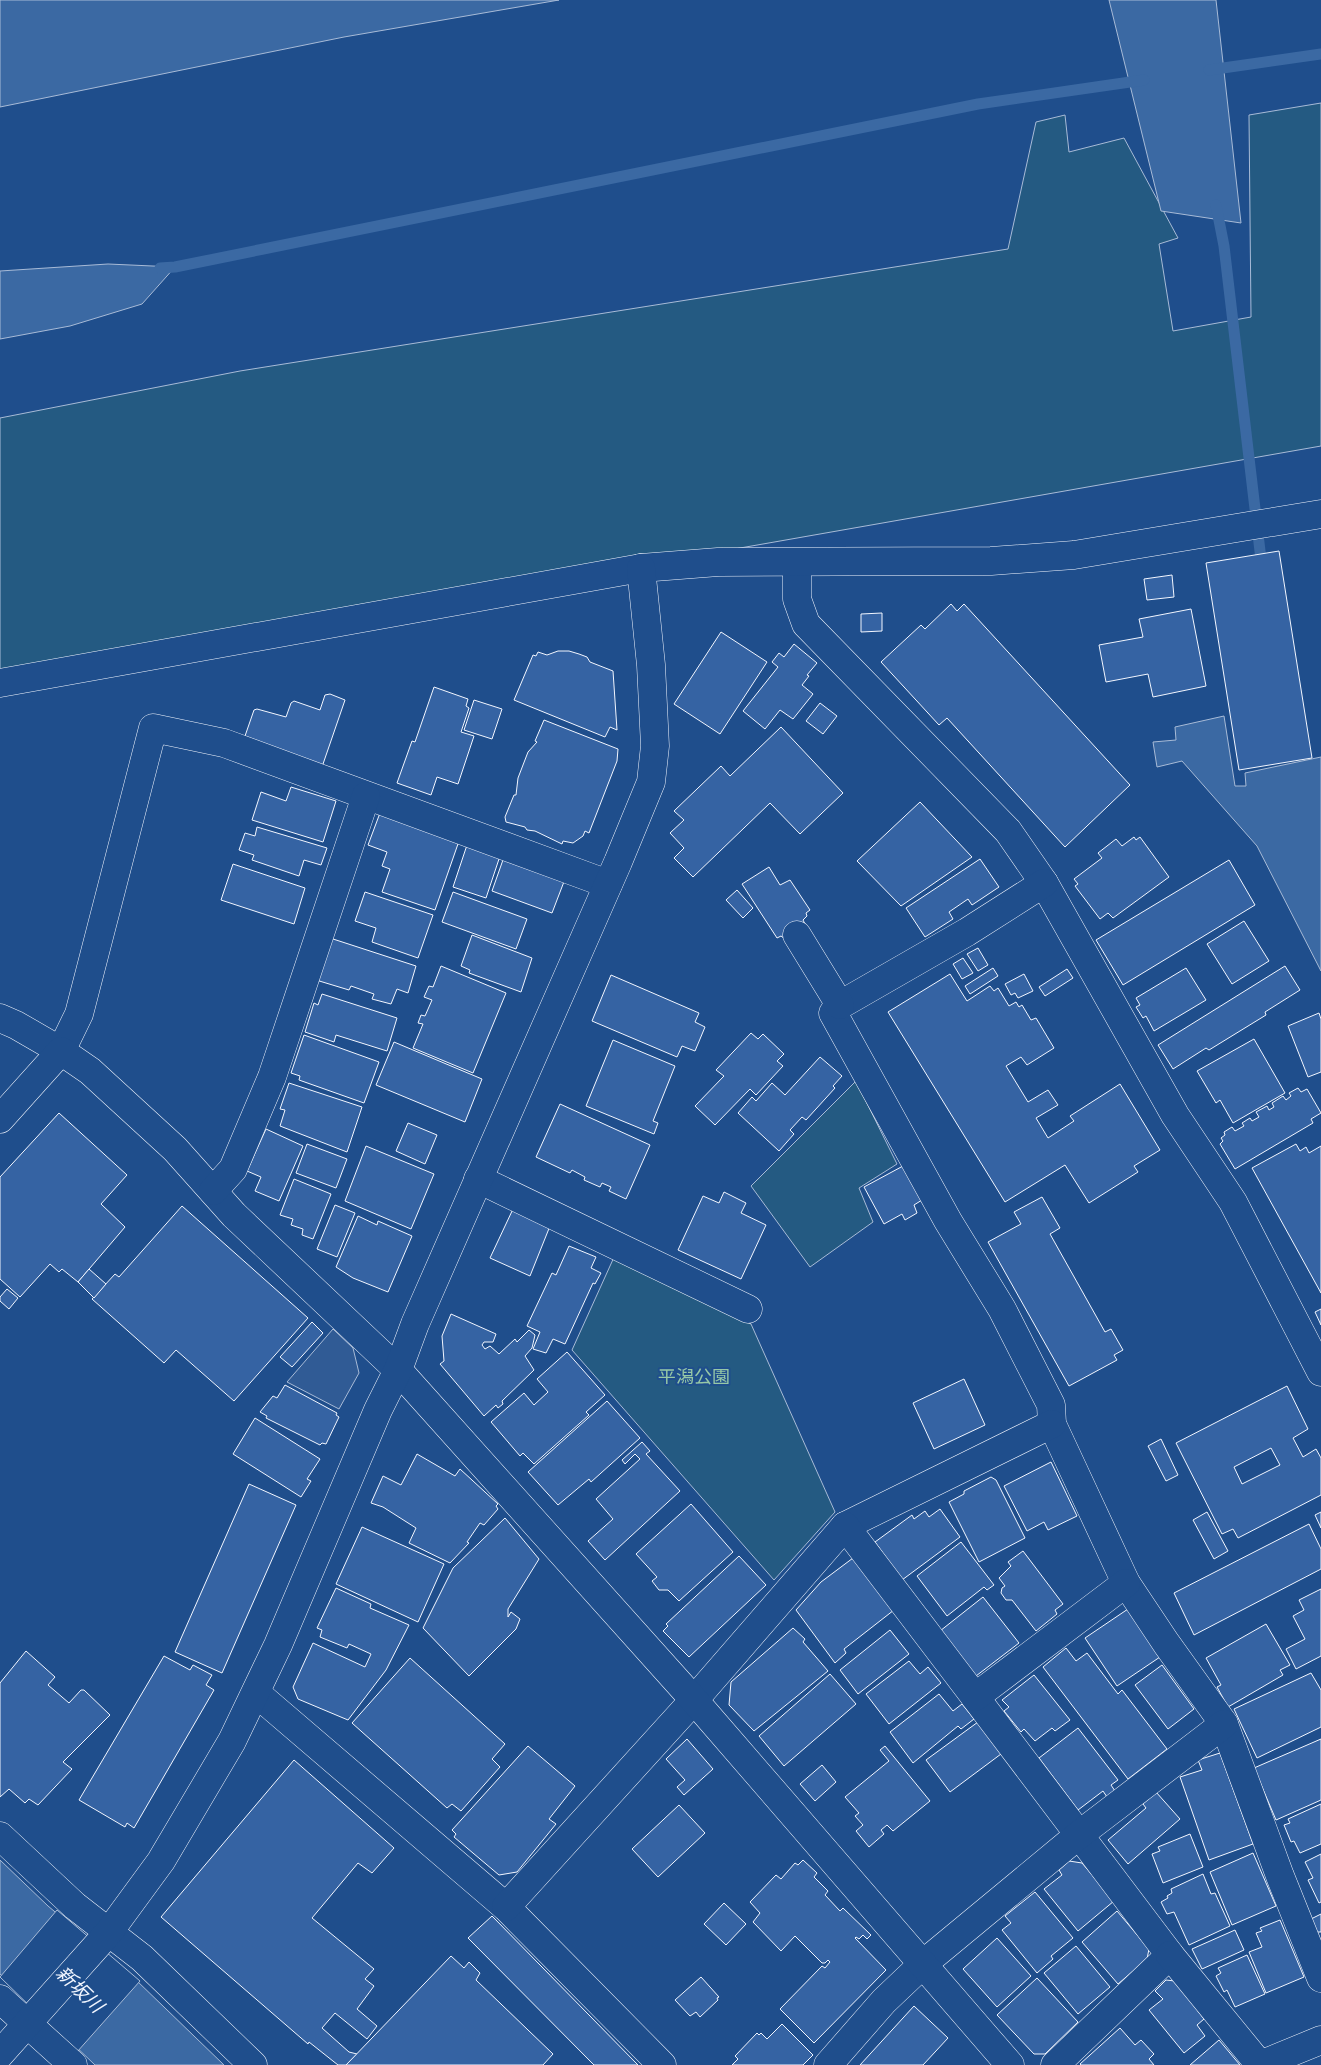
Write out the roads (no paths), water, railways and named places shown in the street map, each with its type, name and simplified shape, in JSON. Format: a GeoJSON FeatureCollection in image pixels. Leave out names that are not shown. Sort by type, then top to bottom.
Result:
{"type":"FeatureCollection","features":[{"type":"Feature","properties":{"kind":"street"},"geometry":{"type":"LineString","coordinates":[[0,683],[641,568],[718,562],[991,561],[1074,555],[1321,514]]}},
{"type":"Feature","properties":{"kind":"street"},"geometry":{"type":"LineString","coordinates":[[797,563],[797,599],[806,624],[1008,831],[1044,883],[1175,1115],[1233,1202],[1321,1372]]}},
{"type":"Feature","properties":{"kind":"street"},"geometry":{"type":"LineString","coordinates":[[0,2054],[103,1939],[161,1861],[232,1741],[256,1693],[378,1410],[398,1370],[415,1324],[608,884],[651,782],[655,746],[651,665],[641,568]]}},
{"type":"Feature","properties":{"kind":"street"},"geometry":{"type":"LineString","coordinates":[[0,1119],[61,1051],[79,1014],[153,728],[224,743],[608,884]]}},
{"type":"Feature","properties":{"kind":"street"},"geometry":{"type":"LineString","coordinates":[[213,1192],[233,1169],[272,1078],[366,796]]}},
{"type":"Feature","properties":{"kind":"street"},"geometry":{"type":"LineString","coordinates":[[1044,883],[967,932],[840,1005],[833,1013],[948,1221],[1006,1318],[1051,1405],[1052,1424],[1126,1583],[1224,1724],[1280,1876],[1321,1978]]}},
{"type":"Feature","properties":{"kind":"street"},"geometry":{"type":"LineString","coordinates":[[798,935],[840,1005]]}},
{"type":"Feature","properties":{"kind":"street"},"geometry":{"type":"LineString","coordinates":[[0,1018],[16,1025],[90,1070],[192,1167],[241,1222],[398,1370],[694,1700],[1010,2065]]}},
{"type":"Feature","properties":{"kind":"street"},"geometry":{"type":"LineString","coordinates":[[478,1180],[748,1310]]}},
{"type":"Feature","properties":{"kind":"street"},"geometry":{"type":"LineString","coordinates":[[506,1907],[694,1700],[845,1526],[1052,1424]]}},
{"type":"Feature","properties":{"kind":"street"},"geometry":{"type":"LineString","coordinates":[[845,1526],[1170,1955],[1260,2064],[1321,2040]]}},
{"type":"Feature","properties":{"kind":"street"},"geometry":{"type":"LineString","coordinates":[[975,1697],[1126,1583]]}},
{"type":"Feature","properties":{"kind":"street"},"geometry":{"type":"LineString","coordinates":[[256,1693],[506,1907],[662,2065]]}},
{"type":"Feature","properties":{"kind":"street"},"geometry":{"type":"LineString","coordinates":[[828,2065],[884,2001],[923,1964],[1080,1834],[1224,1724]]}},
{"type":"Feature","properties":{"kind":"street"},"geometry":{"type":"LineString","coordinates":[[0,1836],[75,1906],[103,1939],[142,1958],[253,2065]]}},
{"type":"Feature","properties":{"kind":"street"},"geometry":{"type":"LineString","coordinates":[[1056,2065],[1170,1955]]}},
{"type":"Feature","properties":{"kind":"street"},"geometry":{"type":"LineString","coordinates":[[0,1999],[29,2021],[73,2065]]}},
{"type":"Feature","properties":{"kind":"water"},"geometry":{"type":"Polygon","coordinates":[[[0,0],[559,0],[344,37],[0,107],[0,0]]]}},
{"type":"Feature","properties":{"kind":"water"},"geometry":{"type":"Polygon","coordinates":[[[1109,0],[1216,0],[1241,223],[1161,211],[1109,0]]]}},
{"type":"Feature","properties":{"kind":"water"},"geometry":{"type":"Polygon","coordinates":[[[108,264],[175,267],[142,304],[70,326],[0,339],[0,271],[108,264]]]}},
{"type":"Feature","properties":{"kind":"water"},"geometry":{"type":"Polygon","coordinates":[[[1224,716],[1235,786],[1246,786],[1245,773],[1321,757],[1321,971],[1257,846],[1182,761],[1157,767],[1153,742],[1176,740],[1175,727],[1224,716]]]}},
{"type":"Feature","properties":{"kind":"water","name":"新坂川"},"geometry":{"type":"Polygon","coordinates":[[[0,1860],[48,1906],[135,1979],[224,2065],[95,2065],[0,1974],[0,1860]]]}},
{"type":"Feature","properties":{"kind":"waterway"},"geometry":{"type":"LineString","coordinates":[[1209,70],[1321,54]]}},
{"type":"Feature","properties":{"kind":"waterway"},"geometry":{"type":"LineString","coordinates":[[160,268],[175,267],[978,104],[1144,80]]}},
{"type":"Feature","properties":{"kind":"waterway"},"geometry":{"type":"LineString","coordinates":[[1216,205],[1224,246],[1262,568]]}},
{"type":"Feature","properties":{"kind":"park label","name":"平潟公園"},"geometry":{"type":"Point","coordinates":[694,1377]}}]}
